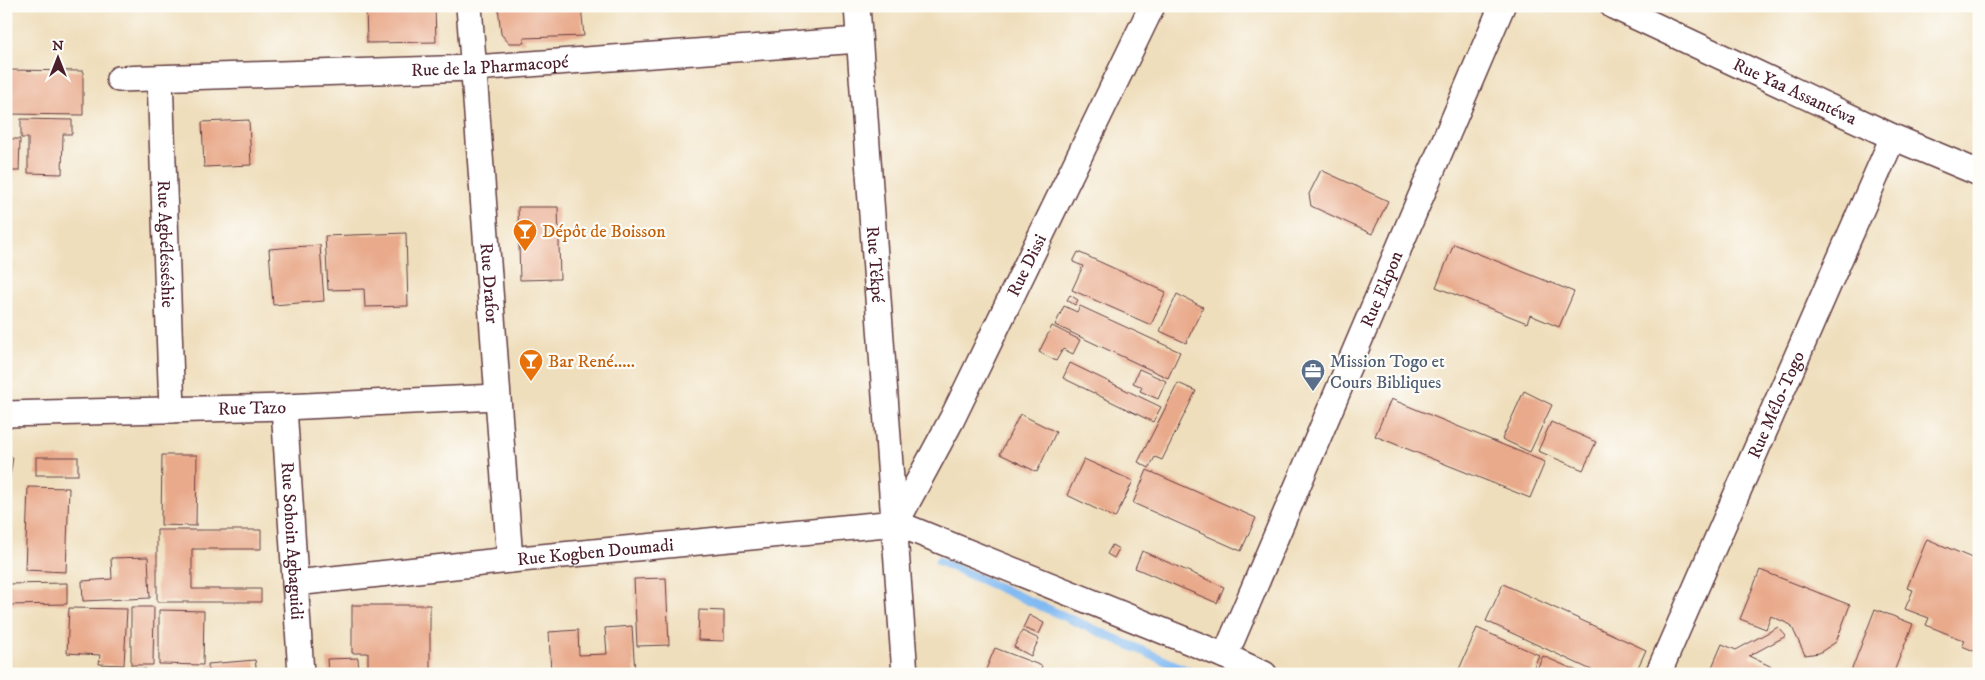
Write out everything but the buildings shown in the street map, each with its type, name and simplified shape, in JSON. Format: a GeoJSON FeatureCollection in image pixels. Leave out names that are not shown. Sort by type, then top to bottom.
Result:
{"type":"FeatureCollection","features":[{"type":"Feature","properties":{"kind":"street","name":"Rue Drafor"},"geometry":{"type":"LineString","coordinates":[[469,6],[510,560]]}},
{"type":"Feature","properties":{"kind":"street","name":"Rue Tékpé"},"geometry":{"type":"LineString","coordinates":[[857,6],[896,523],[905,674]]}},
{"type":"Feature","properties":{"kind":"street","name":"Rue Dissi"},"geometry":{"type":"LineString","coordinates":[[896,523],[952,419],[1152,6]]}},
{"type":"Feature","properties":{"kind":"street","name":"Rue Ekpon"},"geometry":{"type":"LineString","coordinates":[[1224,656],[1502,6]]}},
{"type":"Feature","properties":{"kind":"street","name":"Rue Yaa Assantéwa"},"geometry":{"type":"LineString","coordinates":[[1614,6],[1893,137],[1979,173]]}},
{"type":"Feature","properties":{"kind":"street","name":"Rue de la Pharmacopé"},"geometry":{"type":"LineString","coordinates":[[120,79],[474,68],[860,40]]}},
{"type":"Feature","properties":{"kind":"street","name":"Rue Agbélésséshie"},"geometry":{"type":"LineString","coordinates":[[160,78],[172,410]]}},
{"type":"Feature","properties":{"kind":"street","name":"Rue Mélo-Togo"},"geometry":{"type":"LineString","coordinates":[[1658,674],[1893,137]]}},
{"type":"Feature","properties":{"kind":"street","name":"Rue Tazo"},"geometry":{"type":"LineString","coordinates":[[6,414],[284,407],[497,397]]}},
{"type":"Feature","properties":{"kind":"street","name":"Rue Sohoin Agbaguidi"},"geometry":{"type":"LineString","coordinates":[[284,407],[301,674]]}},
{"type":"Feature","properties":{"kind":"street","name":"Rue Kogben Doumadi"},"geometry":{"type":"LineString","coordinates":[[295,583],[510,560],[896,523]]}},
{"type":"Feature","properties":{"kind":"street"},"geometry":{"type":"LineString","coordinates":[[896,523],[1264,674]]}},
{"type":"Feature","properties":{"kind":"waterway"},"geometry":{"type":"LineString","coordinates":[[939,561],[1195,674]]}},
{"type":"Feature","properties":{"kind":"place","name":"Dépôt de Boisson"},"geometry":{"type":"Point","coordinates":[525,252]}},
{"type":"Feature","properties":{"kind":"place","name":"Bar René....."},"geometry":{"type":"Point","coordinates":[531,382]}},
{"type":"Feature","properties":{"kind":"place","name":"Mission Togo et Cours Bibliques"},"geometry":{"type":"Point","coordinates":[1313,392]}}]}
